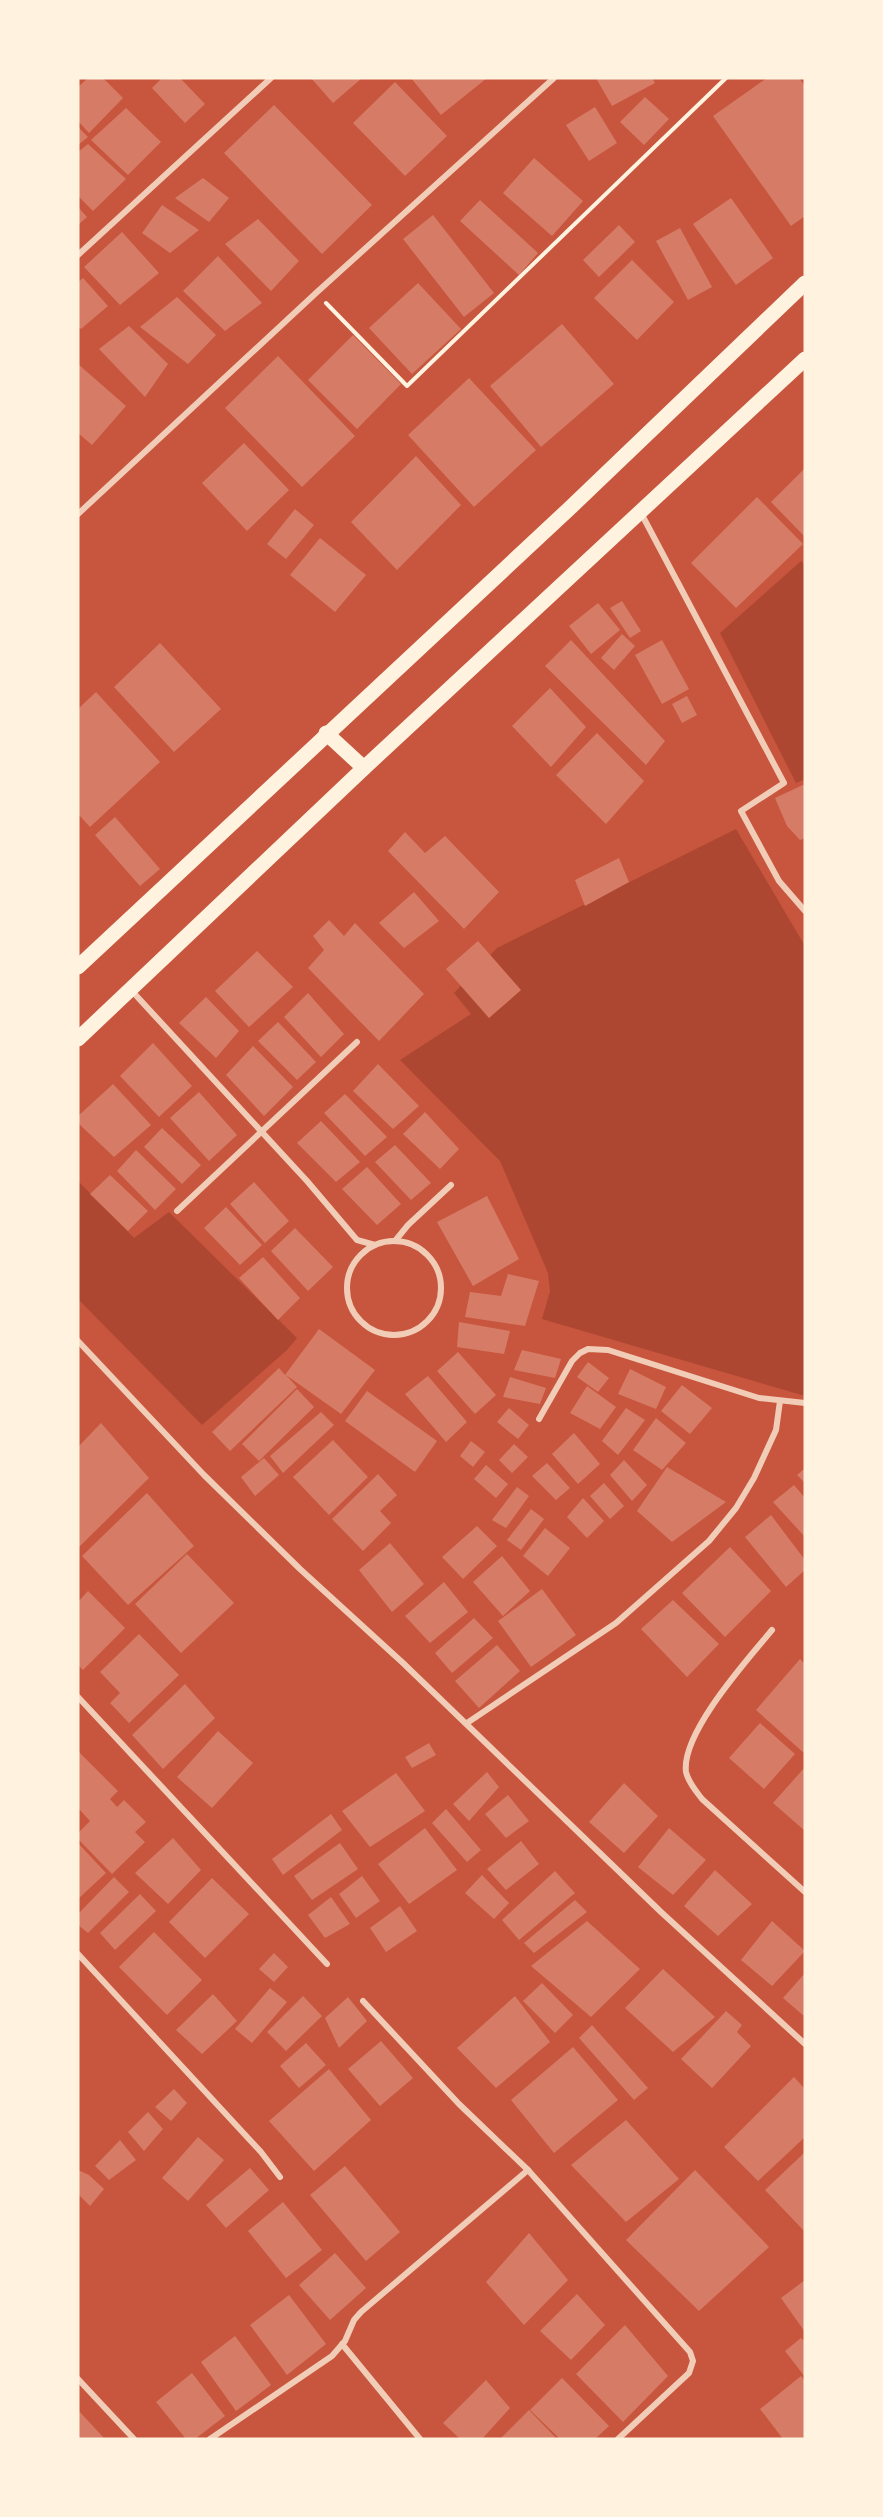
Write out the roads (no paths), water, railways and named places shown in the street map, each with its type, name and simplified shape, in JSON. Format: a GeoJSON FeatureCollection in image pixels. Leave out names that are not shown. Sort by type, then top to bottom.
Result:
{"type":"FeatureCollection","features":[{"type":"Feature","properties":{"kind":"main road"},"geometry":{"type":"LineString","coordinates":[[78,967],[326,733],[571,507],[805,283]]}},
{"type":"Feature","properties":{"kind":"main road"},"geometry":{"type":"LineString","coordinates":[[78,1039],[364,768],[805,359]]}},
{"type":"Feature","properties":{"kind":"main road"},"geometry":{"type":"LineString","coordinates":[[326,733],[364,768]]}},
{"type":"Feature","properties":{"kind":"street"},"geometry":{"type":"LineString","coordinates":[[78,255],[271,78]]}},
{"type":"Feature","properties":{"kind":"street"},"geometry":{"type":"LineString","coordinates":[[78,514],[316,293],[554,78]]}},
{"type":"Feature","properties":{"kind":"street"},"geometry":{"type":"LineString","coordinates":[[641,513],[784,783],[741,811],[779,881],[805,911]]}},
{"type":"Feature","properties":{"kind":"street"},"geometry":{"type":"LineString","coordinates":[[130,990],[357,1240],[375,1245],[395,1241],[416,1246],[432,1259],[441,1278],[440,1300],[428,1321],[405,1334],[391,1335],[378,1332],[365,1325],[355,1314],[349,1301],[347,1287],[356,1261],[375,1245]]}},
{"type":"Feature","properties":{"kind":"street"},"geometry":{"type":"LineString","coordinates":[[177,1211],[357,1042]]}},
{"type":"Feature","properties":{"kind":"street"},"geometry":{"type":"LineString","coordinates":[[395,1241],[408,1225],[451,1185]]}},
{"type":"Feature","properties":{"kind":"street"},"geometry":{"type":"LineString","coordinates":[[78,1341],[246,1516],[466,1724],[553,1810],[805,2044]]}},
{"type":"Feature","properties":{"kind":"street"},"geometry":{"type":"LineString","coordinates":[[539,1419],[572,1361],[580,1353],[595,1348],[668,1368],[759,1398],[805,1403]]}},
{"type":"Feature","properties":{"kind":"street"},"geometry":{"type":"LineString","coordinates":[[466,1724],[616,1623],[709,1541],[736,1508],[754,1478],[776,1430],[780,1401]]}},
{"type":"Feature","properties":{"kind":"street"},"geometry":{"type":"LineString","coordinates":[[772,1630],[713,1704],[695,1735],[687,1758],[686,1771],[692,1786],[702,1799],[805,1892]]}},
{"type":"Feature","properties":{"kind":"street"},"geometry":{"type":"LineString","coordinates":[[78,1697],[327,1964]]}},
{"type":"Feature","properties":{"kind":"street"},"geometry":{"type":"LineString","coordinates":[[78,1954],[261,2152],[280,2177]]}},
{"type":"Feature","properties":{"kind":"street"},"geometry":{"type":"LineString","coordinates":[[363,2001],[459,2104],[528,2170],[690,2352],[693,2361],[689,2373],[618,2439]]}},
{"type":"Feature","properties":{"kind":"street"},"geometry":{"type":"LineString","coordinates":[[210,2439],[332,2356],[361,2312],[528,2170]]}},
{"type":"Feature","properties":{"kind":"street"},"geometry":{"type":"LineString","coordinates":[[342,2344],[420,2439]]}},
{"type":"Feature","properties":{"kind":"street"},"geometry":{"type":"LineString","coordinates":[[78,2379],[134,2439]]}}]}
